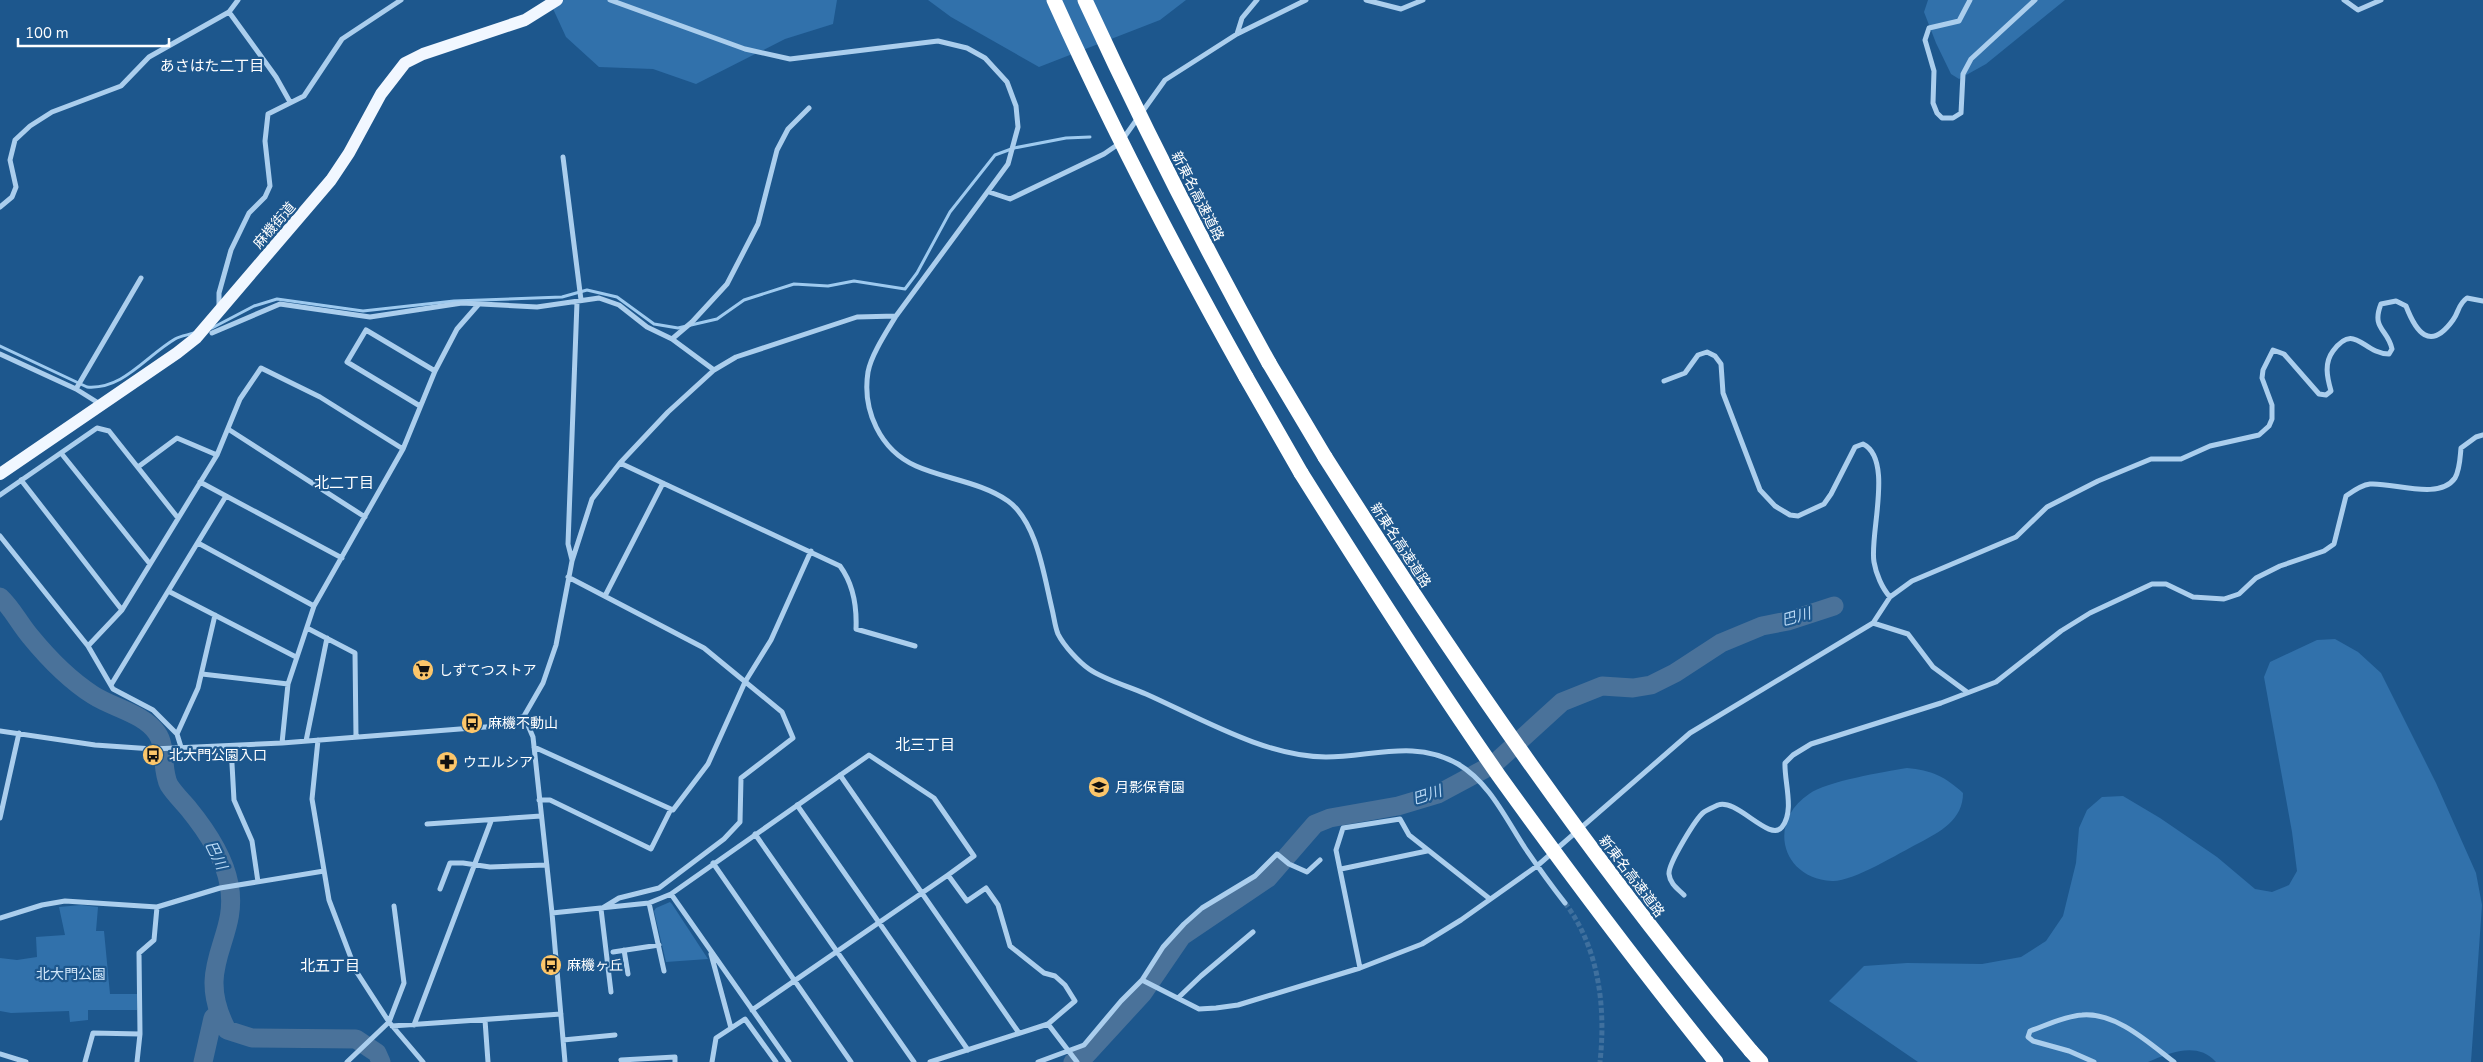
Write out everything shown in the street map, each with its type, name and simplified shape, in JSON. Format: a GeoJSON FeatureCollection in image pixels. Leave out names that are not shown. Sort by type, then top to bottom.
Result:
{"type":"FeatureCollection","features":[{"type":"Feature","properties":{"kind":"highway"},"geometry":{"type":"LineString","coordinates":[[1054,0],[1125,150],[1193,281],[1301,473],[1361,569],[1498,774],[1650,979],[1716,1062]]}},
{"type":"Feature","properties":{"kind":"highway","name":"新東名高速道路"},"geometry":{"type":"LineString","coordinates":[[1085,0],[1154,146],[1216,267],[1325,456],[1442,637],[1524,756],[1678,964],[1756,1056]]}},
{"type":"Feature","properties":{"kind":"main road","name":"麻機街道"},"geometry":{"type":"LineString","coordinates":[[0,474],[196,338],[219,308],[332,180],[381,94],[405,63],[450,44],[525,20],[557,0]]}},
{"type":"Feature","properties":{"kind":"street"},"geometry":{"type":"LineString","coordinates":[[0,207],[12,197],[16,187],[10,160],[15,140],[30,126],[52,112],[121,86],[149,57],[229,12],[238,0]]}},
{"type":"Feature","properties":{"kind":"street"},"geometry":{"type":"LineString","coordinates":[[219,308],[219,293],[231,250],[249,213],[265,197],[270,186],[265,141],[268,114],[304,96],[342,39],[401,0]]}},
{"type":"Feature","properties":{"kind":"street"},"geometry":{"type":"LineString","coordinates":[[610,0],[745,49],[790,59],[938,41],[967,48],[985,58],[1007,82],[1016,106],[1018,127],[1008,164],[896,316],[868,370],[867,401],[876,430],[893,452],[915,466],[982,488],[1008,502],[1021,515],[1033,536],[1058,634],[1090,669],[1252,742],[1293,753],[1326,757],[1399,749],[1420,750],[1442,756],[1459,765],[1486,789],[1564,903]]}},
{"type":"Feature","properties":{"kind":"street"},"geometry":{"type":"LineString","coordinates":[[1237,34],[1242,18],[1257,0]]}},
{"type":"Feature","properties":{"kind":"street"},"geometry":{"type":"LineString","coordinates":[[989,192],[1010,199],[1104,154],[1120,143],[1165,80],[1237,34],[1306,0]]}},
{"type":"Feature","properties":{"kind":"street"},"geometry":{"type":"LineString","coordinates":[[1366,0],[1401,9],[1423,0]]}},
{"type":"Feature","properties":{"kind":"street"},"geometry":{"type":"LineString","coordinates":[[1970,0],[1959,21],[1929,28],[1925,40],[1934,71],[1933,103],[1937,113],[1942,118],[1953,118],[1960,113],[1963,74],[1971,59],[2034,0]]}},
{"type":"Feature","properties":{"kind":"street"},"geometry":{"type":"LineString","coordinates":[[2344,0],[2358,10],[2381,0]]}},
{"type":"Feature","properties":{"kind":"street"},"geometry":{"type":"LineString","coordinates":[[229,12],[276,77],[290,102]]}},
{"type":"Feature","properties":{"kind":"street"},"geometry":{"type":"LineString","coordinates":[[672,338],[692,322],[727,284],[758,224],[778,150],[788,129],[809,108]]}},
{"type":"Feature","properties":{"kind":"street"},"geometry":{"type":"LineString","coordinates":[[563,157],[579,274],[568,544],[572,561]]}},
{"type":"Feature","properties":{"kind":"street"},"geometry":{"type":"LineString","coordinates":[[76,389],[140,278]]}},
{"type":"Feature","properties":{"kind":"street"},"geometry":{"type":"LineString","coordinates":[[212,333],[280,304],[370,316],[462,303],[537,308],[579,299],[600,298],[619,305],[647,327],[672,338],[714,370]]}},
{"type":"Feature","properties":{"kind":"street"},"geometry":{"type":"LineString","coordinates":[[1144,981],[1199,1009],[1238,1005],[1360,968],[1422,944],[1537,866],[1690,732],[1873,623],[1890,597],[1912,581],[2016,537],[2047,507],[2098,480],[2152,459],[2181,459],[2210,446],[2260,435],[2269,426],[2272,419],[2272,405],[2262,378],[2263,370],[2273,350],[2284,354],[2319,394],[2326,395],[2331,391],[2326,374],[2329,356],[2340,340],[2353,338],[2380,354],[2389,354],[2392,349],[2379,326],[2377,314],[2381,304],[2396,302],[2406,306],[2413,326],[2420,334],[2431,336],[2444,331],[2455,318],[2460,303],[2467,298],[2483,301]]}},
{"type":"Feature","properties":{"kind":"street"},"geometry":{"type":"LineString","coordinates":[[282,743],[288,684],[314,606],[403,449],[435,370],[457,329],[478,305]]}},
{"type":"Feature","properties":{"kind":"street"},"geometry":{"type":"LineString","coordinates":[[0,731],[95,745],[153,749],[282,743],[498,726],[524,716],[543,683],[556,645],[568,577],[592,499],[620,463],[668,412],[714,370],[736,357],[856,317],[896,316]]}},
{"type":"Feature","properties":{"kind":"street"},"geometry":{"type":"LineString","coordinates":[[420,406],[346,362],[366,330],[435,370]]}},
{"type":"Feature","properties":{"kind":"street"},"geometry":{"type":"LineString","coordinates":[[1664,381],[1685,373],[1698,355],[1707,352],[1715,356],[1721,364],[1723,394],[1760,490],[1774,506],[1790,515],[1798,516],[1824,504],[1855,447],[1863,444],[1868,446],[1875,461],[1879,487],[1874,561],[1883,589],[1890,597]]}},
{"type":"Feature","properties":{"kind":"street"},"geometry":{"type":"LineString","coordinates":[[0,354],[76,389],[101,404]]}},
{"type":"Feature","properties":{"kind":"street"},"geometry":{"type":"LineString","coordinates":[[88,646],[122,610],[217,455],[240,399],[261,368],[320,397],[403,449]]}},
{"type":"Feature","properties":{"kind":"street"},"geometry":{"type":"LineString","coordinates":[[0,495],[96,428],[109,431],[178,518]]}},
{"type":"Feature","properties":{"kind":"street"},"geometry":{"type":"LineString","coordinates":[[228,429],[365,517]]}},
{"type":"Feature","properties":{"kind":"street"},"geometry":{"type":"LineString","coordinates":[[1684,895],[1672,884],[1669,873],[1671,861],[1703,812],[1721,804],[1738,808],[1766,829],[1777,830],[1782,827],[1788,812],[1785,763],[1793,755],[1812,744],[1886,721],[1996,682],[2061,631],[2090,614],[2152,584],[2166,584],[2193,596],[2224,599],[2239,594],[2256,578],[2280,566],[2324,551],[2334,544],[2346,496],[2369,484],[2427,489],[2446,486],[2454,479],[2458,470],[2461,448],[2476,437],[2483,435]]}},
{"type":"Feature","properties":{"kind":"street"},"geometry":{"type":"LineString","coordinates":[[138,467],[178,438],[217,455]]}},
{"type":"Feature","properties":{"kind":"street"},"geometry":{"type":"LineString","coordinates":[[61,453],[150,564]]}},
{"type":"Feature","properties":{"kind":"street"},"geometry":{"type":"LineString","coordinates":[[620,463],[840,566],[846,575],[857,605],[856,629],[915,646]]}},
{"type":"Feature","properties":{"kind":"street"},"geometry":{"type":"LineString","coordinates":[[21,480],[122,610]]}},
{"type":"Feature","properties":{"kind":"street"},"geometry":{"type":"LineString","coordinates":[[200,482],[342,558]]}},
{"type":"Feature","properties":{"kind":"street"},"geometry":{"type":"LineString","coordinates":[[605,596],[663,483]]}},
{"type":"Feature","properties":{"kind":"street"},"geometry":{"type":"LineString","coordinates":[[111,685],[170,592],[226,496]]}},
{"type":"Feature","properties":{"kind":"street"},"geometry":{"type":"LineString","coordinates":[[0,536],[2,544],[88,646],[113,690],[154,710],[177,734],[181,747]]}},
{"type":"Feature","properties":{"kind":"street"},"geometry":{"type":"LineString","coordinates":[[198,543],[314,606]]}},
{"type":"Feature","properties":{"kind":"street"},"geometry":{"type":"LineString","coordinates":[[539,800],[550,800],[651,849],[671,809],[673,810],[708,764],[744,682],[771,640],[811,552]]}},
{"type":"Feature","properties":{"kind":"street"},"geometry":{"type":"LineString","coordinates":[[568,577],[704,648],[782,712],[792,738],[741,778],[740,822],[724,839],[659,888],[619,898],[601,909]]}},
{"type":"Feature","properties":{"kind":"street"},"geometry":{"type":"LineString","coordinates":[[170,592],[296,657]]}},
{"type":"Feature","properties":{"kind":"street"},"geometry":{"type":"LineString","coordinates":[[177,734],[198,688],[215,615]]}},
{"type":"Feature","properties":{"kind":"street"},"geometry":{"type":"LineString","coordinates":[[1873,623],[1908,634],[1932,667],[1967,692]]}},
{"type":"Feature","properties":{"kind":"street"},"geometry":{"type":"LineString","coordinates":[[307,628],[355,653],[356,737]]}},
{"type":"Feature","properties":{"kind":"street"},"geometry":{"type":"LineString","coordinates":[[306,741],[328,638]]}},
{"type":"Feature","properties":{"kind":"street"},"geometry":{"type":"LineString","coordinates":[[202,674],[288,684]]}},
{"type":"Feature","properties":{"kind":"street"},"geometry":{"type":"LineString","coordinates":[[524,716],[533,737],[552,913],[565,1062]]}},
{"type":"Feature","properties":{"kind":"street"},"geometry":{"type":"LineString","coordinates":[[0,818],[18,733]]}},
{"type":"Feature","properties":{"kind":"street"},"geometry":{"type":"LineString","coordinates":[[318,740],[312,799],[329,900],[356,971],[390,1024],[422,1062]]}},
{"type":"Feature","properties":{"kind":"street"},"geometry":{"type":"LineString","coordinates":[[231,746],[234,800],[252,841],[258,882]]}},
{"type":"Feature","properties":{"kind":"street"},"geometry":{"type":"LineString","coordinates":[[534,747],[671,809]]}},
{"type":"Feature","properties":{"kind":"street"},"geometry":{"type":"LineString","coordinates":[[552,913],[649,903],[671,894],[869,755],[934,798],[974,856],[752,1010]]}},
{"type":"Feature","properties":{"kind":"street"},"geometry":{"type":"LineString","coordinates":[[840,775],[1019,1033]]}},
{"type":"Feature","properties":{"kind":"street"},"geometry":{"type":"LineString","coordinates":[[797,805],[968,1050]]}},
{"type":"Feature","properties":{"kind":"street"},"geometry":{"type":"LineString","coordinates":[[427,824],[541,816]]}},
{"type":"Feature","properties":{"kind":"street"},"geometry":{"type":"LineString","coordinates":[[1360,968],[1336,850],[1343,828],[1400,819],[1409,835],[1427,851],[1455,870],[1490,899]]}},
{"type":"Feature","properties":{"kind":"street"},"geometry":{"type":"LineString","coordinates":[[414,1025],[476,866],[491,821]]}},
{"type":"Feature","properties":{"kind":"street"},"geometry":{"type":"LineString","coordinates":[[755,834],[914,1062]]}},
{"type":"Feature","properties":{"kind":"street"},"geometry":{"type":"LineString","coordinates":[[1341,869],[1427,851]]}},
{"type":"Feature","properties":{"kind":"street"},"geometry":{"type":"LineString","coordinates":[[1038,1062],[1071,1053],[1084,1045],[1121,1001],[1144,981],[1163,946],[1184,924],[1202,908],[1255,876],[1277,854],[1289,864],[1307,872],[1320,860]]}},
{"type":"Feature","properties":{"kind":"street"},"geometry":{"type":"LineString","coordinates":[[440,889],[450,863],[463,862],[476,866],[547,865]]}},
{"type":"Feature","properties":{"kind":"street"},"geometry":{"type":"LineString","coordinates":[[713,863],[851,1062]]}},
{"type":"Feature","properties":{"kind":"street"},"geometry":{"type":"LineString","coordinates":[[0,918],[42,905],[65,901],[156,907],[220,888],[324,871]]}},
{"type":"Feature","properties":{"kind":"street"},"geometry":{"type":"LineString","coordinates":[[930,1062],[1048,1024],[1076,1002],[1065,984],[1055,976],[1044,973],[1010,946],[998,905],[986,888],[967,901],[948,875]]}},
{"type":"Feature","properties":{"kind":"street"},"geometry":{"type":"LineString","coordinates":[[671,894],[789,1062]]}},
{"type":"Feature","properties":{"kind":"street"},"geometry":{"type":"LineString","coordinates":[[649,903],[664,971]]}},
{"type":"Feature","properties":{"kind":"street"},"geometry":{"type":"LineString","coordinates":[[347,1062],[369,1039],[390,1024],[404,983],[394,906]]}},
{"type":"Feature","properties":{"kind":"street"},"geometry":{"type":"LineString","coordinates":[[137,1062],[140,1034],[139,953],[154,940],[156,907]]}},
{"type":"Feature","properties":{"kind":"street"},"geometry":{"type":"LineString","coordinates":[[601,909],[611,992]]}},
{"type":"Feature","properties":{"kind":"street"},"geometry":{"type":"LineString","coordinates":[[1178,998],[1253,932]]}},
{"type":"Feature","properties":{"kind":"street"},"geometry":{"type":"LineString","coordinates":[[613,952],[659,945]]}},
{"type":"Feature","properties":{"kind":"street"},"geometry":{"type":"LineString","coordinates":[[624,950],[628,974]]}},
{"type":"Feature","properties":{"kind":"street"},"geometry":{"type":"LineString","coordinates":[[711,951],[730,1028]]}},
{"type":"Feature","properties":{"kind":"street"},"geometry":{"type":"LineString","coordinates":[[390,1024],[414,1025],[561,1014]]}},
{"type":"Feature","properties":{"kind":"street"},"geometry":{"type":"LineString","coordinates":[[2094,1062],[2069,1051],[2033,1042],[2028,1037],[2030,1031],[2071,1016],[2098,1016],[2140,1037],[2174,1062]]}},
{"type":"Feature","properties":{"kind":"street"},"geometry":{"type":"LineString","coordinates":[[712,1062],[716,1038],[746,1019],[776,1062]]}},
{"type":"Feature","properties":{"kind":"street"},"geometry":{"type":"LineString","coordinates":[[485,1020],[488,1062]]}},
{"type":"Feature","properties":{"kind":"street"},"geometry":{"type":"LineString","coordinates":[[1048,1024],[1077,1062]]}},
{"type":"Feature","properties":{"kind":"street"},"geometry":{"type":"LineString","coordinates":[[85,1062],[93,1033],[140,1034]]}},
{"type":"Feature","properties":{"kind":"street"},"geometry":{"type":"LineString","coordinates":[[563,1040],[614,1035]]}},
{"type":"Feature","properties":{"kind":"street"},"geometry":{"type":"LineString","coordinates":[[0,1054],[26,1062]]}},
{"type":"Feature","properties":{"kind":"street"},"geometry":{"type":"LineString","coordinates":[[622,1062],[622,1060],[675,1057],[675,1062]]}},
{"type":"Feature","properties":{"kind":"green space"},"geometry":{"type":"Polygon","coordinates":[[[549,0],[837,0],[833,24],[785,39],[696,84],[653,69],[599,67],[566,37],[549,0]]]}},
{"type":"Feature","properties":{"kind":"green space"},"geometry":{"type":"Polygon","coordinates":[[[928,0],[1186,0],[1160,20],[1039,67],[951,17],[928,0]]]}},
{"type":"Feature","properties":{"kind":"green space"},"geometry":{"type":"Polygon","coordinates":[[[1928,0],[2065,0],[1986,64],[1959,79],[1951,74],[1936,43],[1924,12],[1928,0]]]}},
{"type":"Feature","properties":{"kind":"green space"},"geometry":{"type":"Polygon","coordinates":[[[2335,639],[2358,652],[2381,673],[2436,783],[2476,873],[2482,905],[2471,1062],[2216,1062],[2209,1056],[2192,1050],[2165,1055],[2148,1062],[1918,1062],[1829,1001],[1864,966],[1907,963],[1982,964],[2021,957],[2046,941],[2063,916],[2076,863],[2079,828],[2087,810],[2102,797],[2123,796],[2160,818],[2217,857],[2255,889],[2272,892],[2289,885],[2297,871],[2292,832],[2264,677],[2270,662],[2317,640],[2335,639]]]}},
{"type":"Feature","properties":{"kind":"green space"},"geometry":{"type":"Polygon","coordinates":[[[1907,768],[1938,775],[1963,793],[1959,811],[1949,824],[1927,839],[1876,866],[1841,880],[1832,881],[1815,878],[1801,870],[1791,860],[1786,847],[1784,833],[1788,819],[1796,806],[1809,794],[1842,781],[1907,768]]]}},
{"type":"Feature","properties":{"kind":"green space"},"geometry":{"type":"Polygon","coordinates":[[[670,902],[708,959],[666,962],[654,911],[656,908],[670,902]]]}},
{"type":"Feature","properties":{"kind":"green space","name":"北大門公園"},"geometry":{"type":"Polygon","coordinates":[[[81,905],[98,907],[96,931],[104,931],[110,994],[138,994],[137,1010],[88,1010],[88,1020],[70,1022],[69,1011],[11,1013],[0,1011],[0,958],[17,960],[37,957],[36,937],[65,935],[59,907],[81,905]]]}},
{"type":"Feature","properties":{"kind":"waterway"},"geometry":{"type":"LineString","coordinates":[[212,328],[254,306],[277,299],[363,311],[454,301],[562,297],[587,290],[617,297],[654,324],[678,328],[717,319],[744,300],[794,284],[828,286],[854,281],[905,289],[917,273],[950,212],[995,155],[1014,148],[1066,138],[1090,137]]}},
{"type":"Feature","properties":{"kind":"waterway"},"geometry":{"type":"LineString","coordinates":[[0,346],[87,387],[100,386],[123,378],[175,339],[194,333]]}},
{"type":"Feature","properties":{"kind":"waterway","name":"巴川"},"geometry":{"type":"LineString","coordinates":[[0,597],[37,644],[67,675],[101,700],[144,720],[157,733],[162,745],[165,773],[169,785],[208,834],[219,853],[227,874],[231,904],[215,970],[214,987],[217,1007],[227,1030],[252,1038],[356,1039],[377,1053],[381,1062]]}},
{"type":"Feature","properties":{"kind":"waterway","name":"巴川"},"geometry":{"type":"LineString","coordinates":[[1073,1062],[1086,1055],[1143,993],[1182,936],[1268,878],[1315,824],[1330,818],[1398,806],[1438,794],[1494,764],[1562,702],[1602,686],[1633,688],[1651,685],[1675,673],[1721,643],[1762,626],[1788,621],[1834,606]]}},
{"type":"Feature","properties":{"kind":"waterway"},"geometry":{"type":"LineString","coordinates":[[203,1062],[213,1018],[218,1013]]}},
{"type":"Feature","properties":{"kind":"tunnel"},"geometry":{"type":"LineString","coordinates":[[1565,903],[1577,920],[1586,939],[1598,979],[1602,1020],[1600,1062]]}},
{"type":"Feature","properties":{"kind":"place","name":"しずてつストア"},"geometry":{"type":"Point","coordinates":[423,670]}},
{"type":"Feature","properties":{"kind":"place","name":"麻機不動山"},"geometry":{"type":"Point","coordinates":[472,723]}},
{"type":"Feature","properties":{"kind":"place","name":"北大門公園入口"},"geometry":{"type":"Point","coordinates":[153,755]}},
{"type":"Feature","properties":{"kind":"place","name":"ウエルシア"},"geometry":{"type":"Point","coordinates":[447,762]}},
{"type":"Feature","properties":{"kind":"place","name":"月影保育園"},"geometry":{"type":"Point","coordinates":[1099,787]}},
{"type":"Feature","properties":{"kind":"place","name":"麻機ヶ丘"},"geometry":{"type":"Point","coordinates":[551,965]}},
{"type":"Feature","properties":{"kind":"district","name":"あさはた二丁目"},"geometry":{"type":"Point","coordinates":[212,66]}},
{"type":"Feature","properties":{"kind":"district","name":"北二丁目"},"geometry":{"type":"Point","coordinates":[344,483]}},
{"type":"Feature","properties":{"kind":"district","name":"北三丁目"},"geometry":{"type":"Point","coordinates":[925,745]}},
{"type":"Feature","properties":{"kind":"district","name":"北五丁目"},"geometry":{"type":"Point","coordinates":[330,966]}}]}
